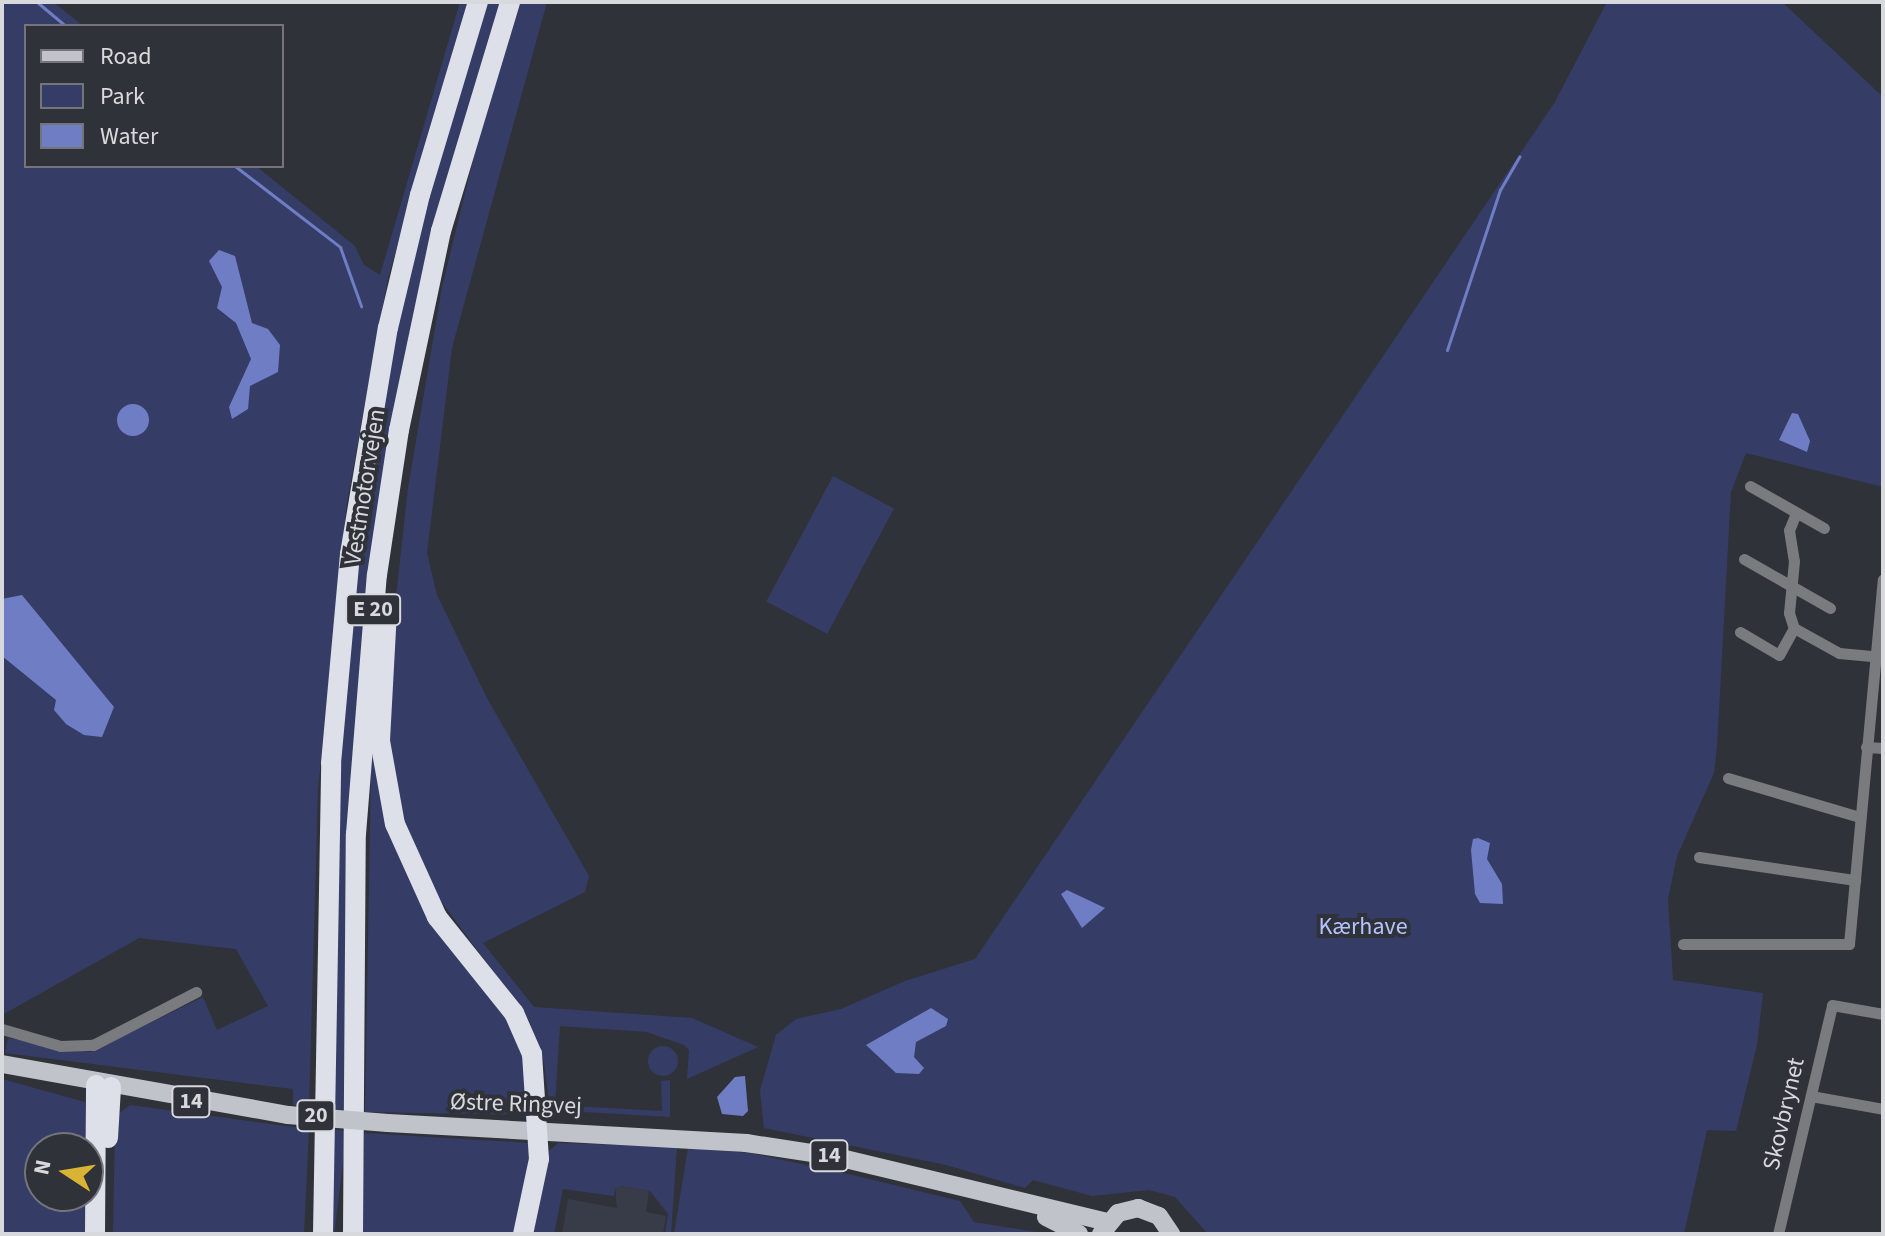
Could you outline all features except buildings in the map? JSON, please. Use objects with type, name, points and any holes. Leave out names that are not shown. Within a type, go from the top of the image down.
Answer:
[{"type":"highway","name":"Vestmotorvejen","points":[[323,1234],[324,997],[331,763],[361,481],[388,328],[420,195],[478,2]]},
{"type":"highway","name":"Vestmotorvejen","points":[[353,1234],[356,834],[365,695],[399,430],[441,231],[510,2]]},
{"type":"highway","name":"E 20","points":[[441,231],[393,552],[380,698],[381,760],[395,824],[418,883],[524,1033],[537,1076],[540,1129]]},
{"type":"highway","name":"20","points":[[310,1234],[324,997]]},
{"type":"highway","points":[[95,1234],[103,1086]]},
{"type":"highway","points":[[103,1086],[106,1234]]},
{"type":"highway","points":[[523,1234],[535,1190],[540,1129]]},
{"type":"main road","name":"Østre Ringvej","points":[[2,1064],[103,1086],[288,1115],[388,1123],[697,1136],[807,1152],[933,1179],[1104,1228]]},
{"type":"main road","name":"Østre Ringvej","points":[[1026,1206],[1079,1234]]},
{"type":"main road","name":"14","points":[[1104,1228],[1124,1210],[1145,1209],[1159,1216],[1171,1234]]},
{"type":"street","points":[[1750,486],[1824,528]]},
{"type":"street","points":[[1740,632],[1779,655],[1794,628],[1791,586],[1794,561],[1789,530],[1796,513]]},
{"type":"street","points":[[1744,559],[1830,608]]},
{"type":"street","points":[[1683,944],[1849,944],[1866,747],[1879,656],[1883,580]]},
{"type":"street","points":[[1794,628],[1839,653],[1879,656]]},
{"type":"street","points":[[1866,747],[1883,748]]},
{"type":"street","points":[[1728,778],[1860,817]]},
{"type":"street","points":[[1699,857],[1855,880]]},
{"type":"street","points":[[2,1029],[60,1046],[93,1045],[196,992]]},
{"type":"street","name":"Skovbrynet","points":[[1778,1234],[1832,1005],[1883,1014]]},
{"type":"street","points":[[1811,1096],[1883,1109]]},
{"type":"shaded area","points":[[615,1187],[649,1191],[646,1212],[666,1216],[663,1234],[562,1234],[568,1199],[617,1208]]},
{"type":"green space","points":[[2,2],[53,2],[80,24],[24,24],[24,168],[258,168],[355,246],[364,265],[380,275],[460,2],[468,2],[388,278],[347,502],[318,789],[309,1107],[293,1105],[293,1089],[5,1053],[8,1038],[90,1052],[203,997],[217,1030],[268,1006],[236,949],[139,938],[2,1015]]},
{"type":"green space","points":[[485,2],[503,2],[381,496],[347,1110],[331,1109],[332,913],[352,585],[405,284]]},
{"type":"green space","points":[[521,2],[547,2],[452,348],[427,553],[437,595],[488,700],[589,876],[585,892],[483,943],[534,1007],[692,1018],[758,1047],[687,1079],[689,1050],[684,1045],[647,1032],[560,1026],[555,1105],[662,1111],[661,1081],[670,1080],[670,1117],[550,1110],[544,1063],[529,1020],[432,889],[414,857],[394,791],[388,742],[393,624],[408,488],[442,287],[480,132]]},
{"type":"green space","name":"Kærhave","points":[[1607,2],[1782,2],[1883,97],[1883,487],[1746,453],[1731,492],[1714,773],[1677,856],[1668,899],[1673,980],[1763,993],[1757,1045],[1736,1131],[1707,1130],[1684,1234],[1208,1234],[1175,1197],[1149,1190],[1092,1196],[1033,1180],[1025,1188],[946,1165],[764,1128],[760,1090],[776,1035],[796,1019],[841,1009],[905,981],[975,959],[1555,102]]},
{"type":"green space","points":[[833,476],[894,508],[827,634],[766,601]]},
{"type":"green space","points":[[372,714],[389,823],[519,1031],[532,1112],[526,1115],[365,1112]]},
{"type":"green space","points":[[663,1046],[674,1050],[678,1061],[674,1072],[663,1076],[652,1072],[648,1061],[652,1050]]},
{"type":"green space","points":[[2,1079],[85,1102],[87,1132],[24,1132],[24,1212],[87,1212],[87,1234],[2,1234]]},
{"type":"green space","points":[[130,1105],[309,1129],[304,1234],[113,1234],[115,1125],[117,1115]]},
{"type":"green space","points":[[330,1129],[347,1131],[334,1234],[317,1233]]},
{"type":"green space","points":[[364,1133],[531,1143],[517,1234],[361,1234]]},
{"type":"green space","points":[[558,1143],[677,1147],[671,1234],[665,1234],[668,1214],[650,1191],[622,1186],[615,1188],[614,1196],[563,1189],[554,1234],[531,1234],[548,1152]]},
{"type":"green space","points":[[688,1148],[750,1153],[861,1177],[960,1201],[974,1222],[1049,1234],[674,1234]]},
{"type":"water","points":[[219,250],[235,256],[252,323],[268,329],[280,345],[278,372],[250,386],[248,409],[232,419],[229,407],[251,359],[236,323],[217,308],[222,287],[209,261]]},
{"type":"water","points":[[133,404],[144,409],[149,420],[144,431],[133,436],[122,431],[117,420],[122,409]]},
{"type":"water","points":[[1792,413],[1798,414],[1810,441],[1807,452],[1779,440]]},
{"type":"water","points":[[22,595],[114,707],[102,737],[84,735],[66,724],[54,710],[56,700],[2,656],[2,599]]},
{"type":"water","points":[[1473,839],[1490,843],[1487,859],[1502,884],[1503,904],[1480,903],[1475,894],[1471,850]]},
{"type":"water","points":[[1067,890],[1105,908],[1082,928],[1061,894]]},
{"type":"water","points":[[931,1008],[948,1019],[946,1026],[916,1042],[914,1057],[924,1068],[919,1074],[896,1073],[866,1045]]},
{"type":"water","points":[[745,1076],[748,1111],[743,1116],[722,1114],[717,1097],[735,1077]]},
{"type":"waterway","points":[[37,2],[64,24]]},
{"type":"waterway","points":[[1447,350],[1500,190],[1520,156]]},
{"type":"waterway","points":[[238,168],[340,247],[361,306]]}]
